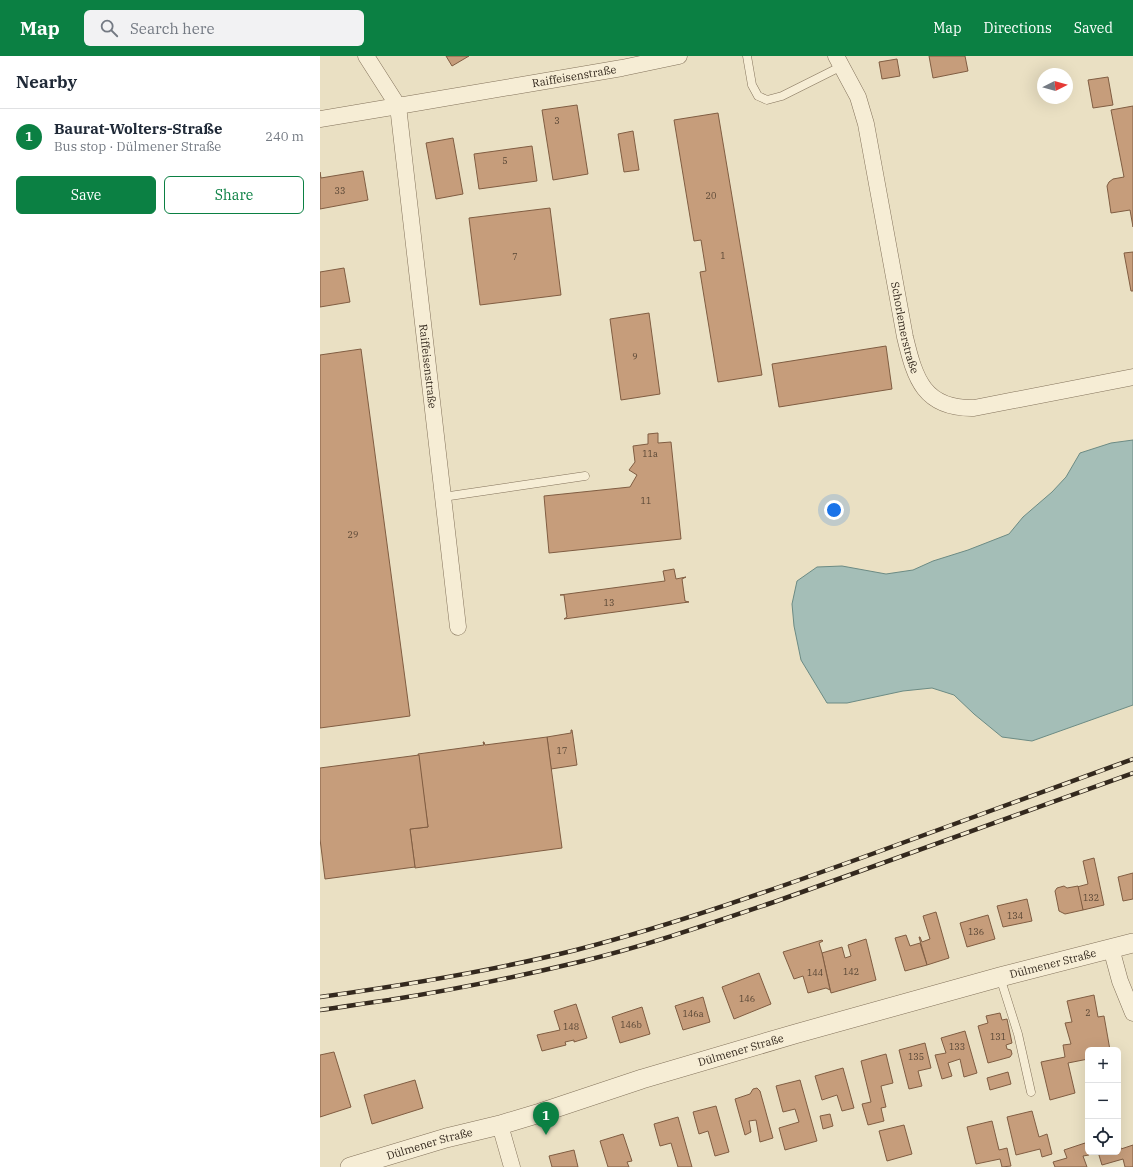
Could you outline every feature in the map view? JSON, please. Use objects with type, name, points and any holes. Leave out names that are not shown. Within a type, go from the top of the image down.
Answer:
[{"type":"street","name":"Raiffeisenstraße","points":[[366,56],[398,106],[458,627]]},
{"type":"street","name":"Raiffeisenstraße","points":[[320,119],[622,68],[679,56]]},
{"type":"street","name":"Schorlemerstraße","points":[[839,61],[858,97],[866,124],[906,337],[912,364],[917,377],[925,390],[939,402],[947,405],[974,408],[1133,377]]},
{"type":"street","name":"Dülmener Straße","points":[[350,1167],[446,1138],[500,1124],[580,1100],[642,1079],[795,1034],[1000,977],[1133,943]]},
{"type":"street","points":[[1111,948],[1120,981],[1133,1013]]},
{"type":"street","points":[[500,1124],[512,1167]]},
{"type":"lane","points":[[747,56],[752,85],[758,96],[767,100],[782,96],[839,61]]},
{"type":"lane","points":[[443,497],[585,476]]},
{"type":"lane","points":[[1000,977],[1018,1034],[1031,1092]]},
{"type":"water","points":[[1133,440],[1133,705],[1032,741],[1002,737],[954,695],[932,688],[903,691],[847,703],[827,703],[801,660],[794,626],[792,604],[797,581],[817,567],[842,566],[886,574],[913,570],[933,561],[968,550],[1009,534],[1023,517],[1052,492],[1066,477],[1080,453],[1111,443]]},
{"type":"building","points":[[446,56],[469,56],[452,66]]},
{"type":"building","points":[[929,56],[965,56],[968,71],[933,78]]},
{"type":"building","points":[[897,59],[900,76],[882,79],[879,62]]},
{"type":"building","points":[[1108,77],[1113,105],[1093,108],[1088,80]]},
{"type":"building","points":[[577,105],[588,174],[553,180],[542,110]]},
{"type":"building","points":[[1133,106],[1133,227],[1130,210],[1111,213],[1107,186],[1113,179],[1124,177],[1111,110]]},
{"type":"building","points":[[718,113],[762,375],[718,382],[700,272],[706,271],[701,240],[694,241],[674,120]]},
{"type":"building","points":[[633,131],[639,170],[624,172],[618,134]]},
{"type":"building","points":[[453,138],[463,194],[436,199],[426,143]]},
{"type":"building","points":[[532,146],[537,181],[479,189],[474,154]]},
{"type":"building","points":[[363,171],[368,200],[320,209],[320,172],[321,178]]},
{"type":"building","points":[[550,208],[561,295],[480,305],[469,218]]},
{"type":"building","points":[[1133,252],[1133,291],[1131,291],[1124,253]]},
{"type":"building","points":[[344,268],[350,302],[320,307],[320,272]]},
{"type":"building","points":[[649,313],[660,394],[621,400],[610,319]]},
{"type":"building","points":[[886,346],[892,389],[779,407],[772,364]]},
{"type":"building","points":[[361,349],[410,716],[320,728],[320,355]]},
{"type":"building","points":[[658,433],[658,443],[671,442],[681,539],[549,553],[544,496],[630,487],[637,475],[629,470],[635,462],[633,446],[648,444],[648,434]]},
{"type":"building","points":[[674,569],[676,579],[686,577],[682,579],[685,601],[689,602],[564,619],[567,617],[564,595],[560,595],[665,581],[663,571]]},
{"type":"building","points":[[571,730],[577,765],[551,769],[547,737],[571,733]]},
{"type":"building","points":[[547,737],[562,848],[415,868],[410,829],[428,827],[418,754],[484,745],[483,742],[485,745]]},
{"type":"building","points":[[419,755],[428,827],[410,829],[415,867],[325,879],[320,839],[320,768]]},
{"type":"building","points":[[1094,858],[1104,905],[1083,910],[1077,887],[1088,884],[1083,861]]},
{"type":"building","points":[[1133,873],[1133,899],[1123,901],[1118,877]]},
{"type":"building","points":[[1064,886],[1067,888],[1078,886],[1083,910],[1065,914],[1059,911],[1055,891],[1057,888]]},
{"type":"building","points":[[1027,899],[1032,921],[1003,927],[997,906]]},
{"type":"building","points":[[936,912],[949,958],[927,965],[919,937],[922,942],[930,939],[923,916]]},
{"type":"building","points":[[988,915],[995,939],[967,947],[960,923]]},
{"type":"building","points":[[906,935],[910,946],[920,943],[927,965],[905,971],[895,938]]},
{"type":"building","points":[[866,939],[876,980],[831,993],[822,953],[842,947],[845,958],[851,956],[848,945]]},
{"type":"building","points":[[822,940],[823,941],[819,943],[830,990],[826,988],[808,993],[803,976],[794,979],[783,952]]},
{"type":"building","points":[[759,973],[771,1004],[734,1019],[722,987]]},
{"type":"building","points":[[1094,995],[1098,1017],[1104,1016],[1109,1047],[1085,1047],[1085,1060],[1068,1063],[1075,1093],[1050,1100],[1041,1062],[1065,1057],[1063,1045],[1071,1044],[1065,1023],[1072,1022],[1067,1001]]},
{"type":"building","points":[[703,997],[710,1022],[683,1030],[675,1006]]},
{"type":"building","points":[[576,1004],[587,1038],[574,1042],[574,1040],[565,1042],[566,1045],[542,1051],[537,1035],[560,1030],[554,1011]]},
{"type":"building","points":[[642,1007],[650,1034],[620,1043],[612,1017]]},
{"type":"building","points":[[1000,1013],[1002,1020],[1007,1019],[1012,1043],[1006,1045],[1007,1049],[1011,1050],[1012,1054],[1010,1057],[988,1063],[978,1026],[988,1023],[986,1016]]},
{"type":"building","points":[[965,1031],[977,1073],[964,1077],[960,1059],[948,1063],[952,1076],[942,1079],[935,1055],[946,1053],[941,1038]]},
{"type":"building","points":[[925,1043],[931,1068],[918,1071],[922,1086],[909,1089],[899,1050]]},
{"type":"building","points":[[334,1052],[351,1107],[320,1117],[320,1055]]},
{"type":"building","points":[[886,1054],[893,1083],[881,1086],[886,1107],[881,1108],[884,1121],[868,1125],[862,1104],[871,1102],[861,1061]]},
{"type":"building","points":[[843,1068],[854,1108],[842,1111],[837,1095],[822,1100],[815,1076]]},
{"type":"building","points":[[1008,1072],[1011,1084],[990,1090],[987,1078]]},
{"type":"building","points":[[415,1080],[423,1108],[372,1124],[364,1095]]},
{"type":"building","points":[[800,1080],[817,1141],[785,1150],[779,1128],[799,1122],[795,1109],[783,1112],[776,1086]]},
{"type":"building","points":[[757,1088],[760,1091],[773,1138],[760,1142],[756,1120],[749,1121],[751,1132],[745,1135],[735,1099],[750,1094],[753,1089]]},
{"type":"building","points":[[716,1106],[729,1152],[715,1156],[708,1131],[699,1134],[693,1112]]},
{"type":"building","points":[[1032,1111],[1039,1137],[1047,1134],[1052,1154],[1042,1157],[1040,1149],[1016,1155],[1007,1117]]},
{"type":"building","points":[[830,1114],[833,1126],[823,1129],[820,1116]]},
{"type":"building","points":[[678,1117],[692,1167],[678,1167],[671,1143],[660,1146],[654,1124]]},
{"type":"building","points":[[992,1121],[999,1150],[1007,1148],[1011,1166],[1002,1167],[1000,1159],[976,1164],[967,1127]]},
{"type":"building","points":[[904,1125],[912,1154],[887,1161],[879,1131]]},
{"type":"building","points":[[623,1134],[632,1161],[627,1162],[629,1167],[608,1167],[600,1141]]},
{"type":"building","points":[[1085,1143],[1085,1155],[1089,1155],[1083,1156],[1087,1167],[1055,1167],[1053,1162],[1067,1158],[1064,1150]]},
{"type":"building","points":[[1133,1145],[1133,1167],[1125,1167],[1123,1159],[1102,1165],[1099,1155],[1121,1155],[1121,1149]]},
{"type":"building","points":[[574,1150],[578,1167],[552,1167],[549,1156]]},
{"type":"railway","points":[[320,997],[513,965],[576,950],[651,929],[799,880],[1133,759]]},
{"type":"railway","points":[[320,1010],[389,1000],[484,983],[579,962],[629,949],[777,901],[1133,773]]},
{"type":"place","name":"Baurat-Wolters-Straße","points":[[546,1135]]}]
